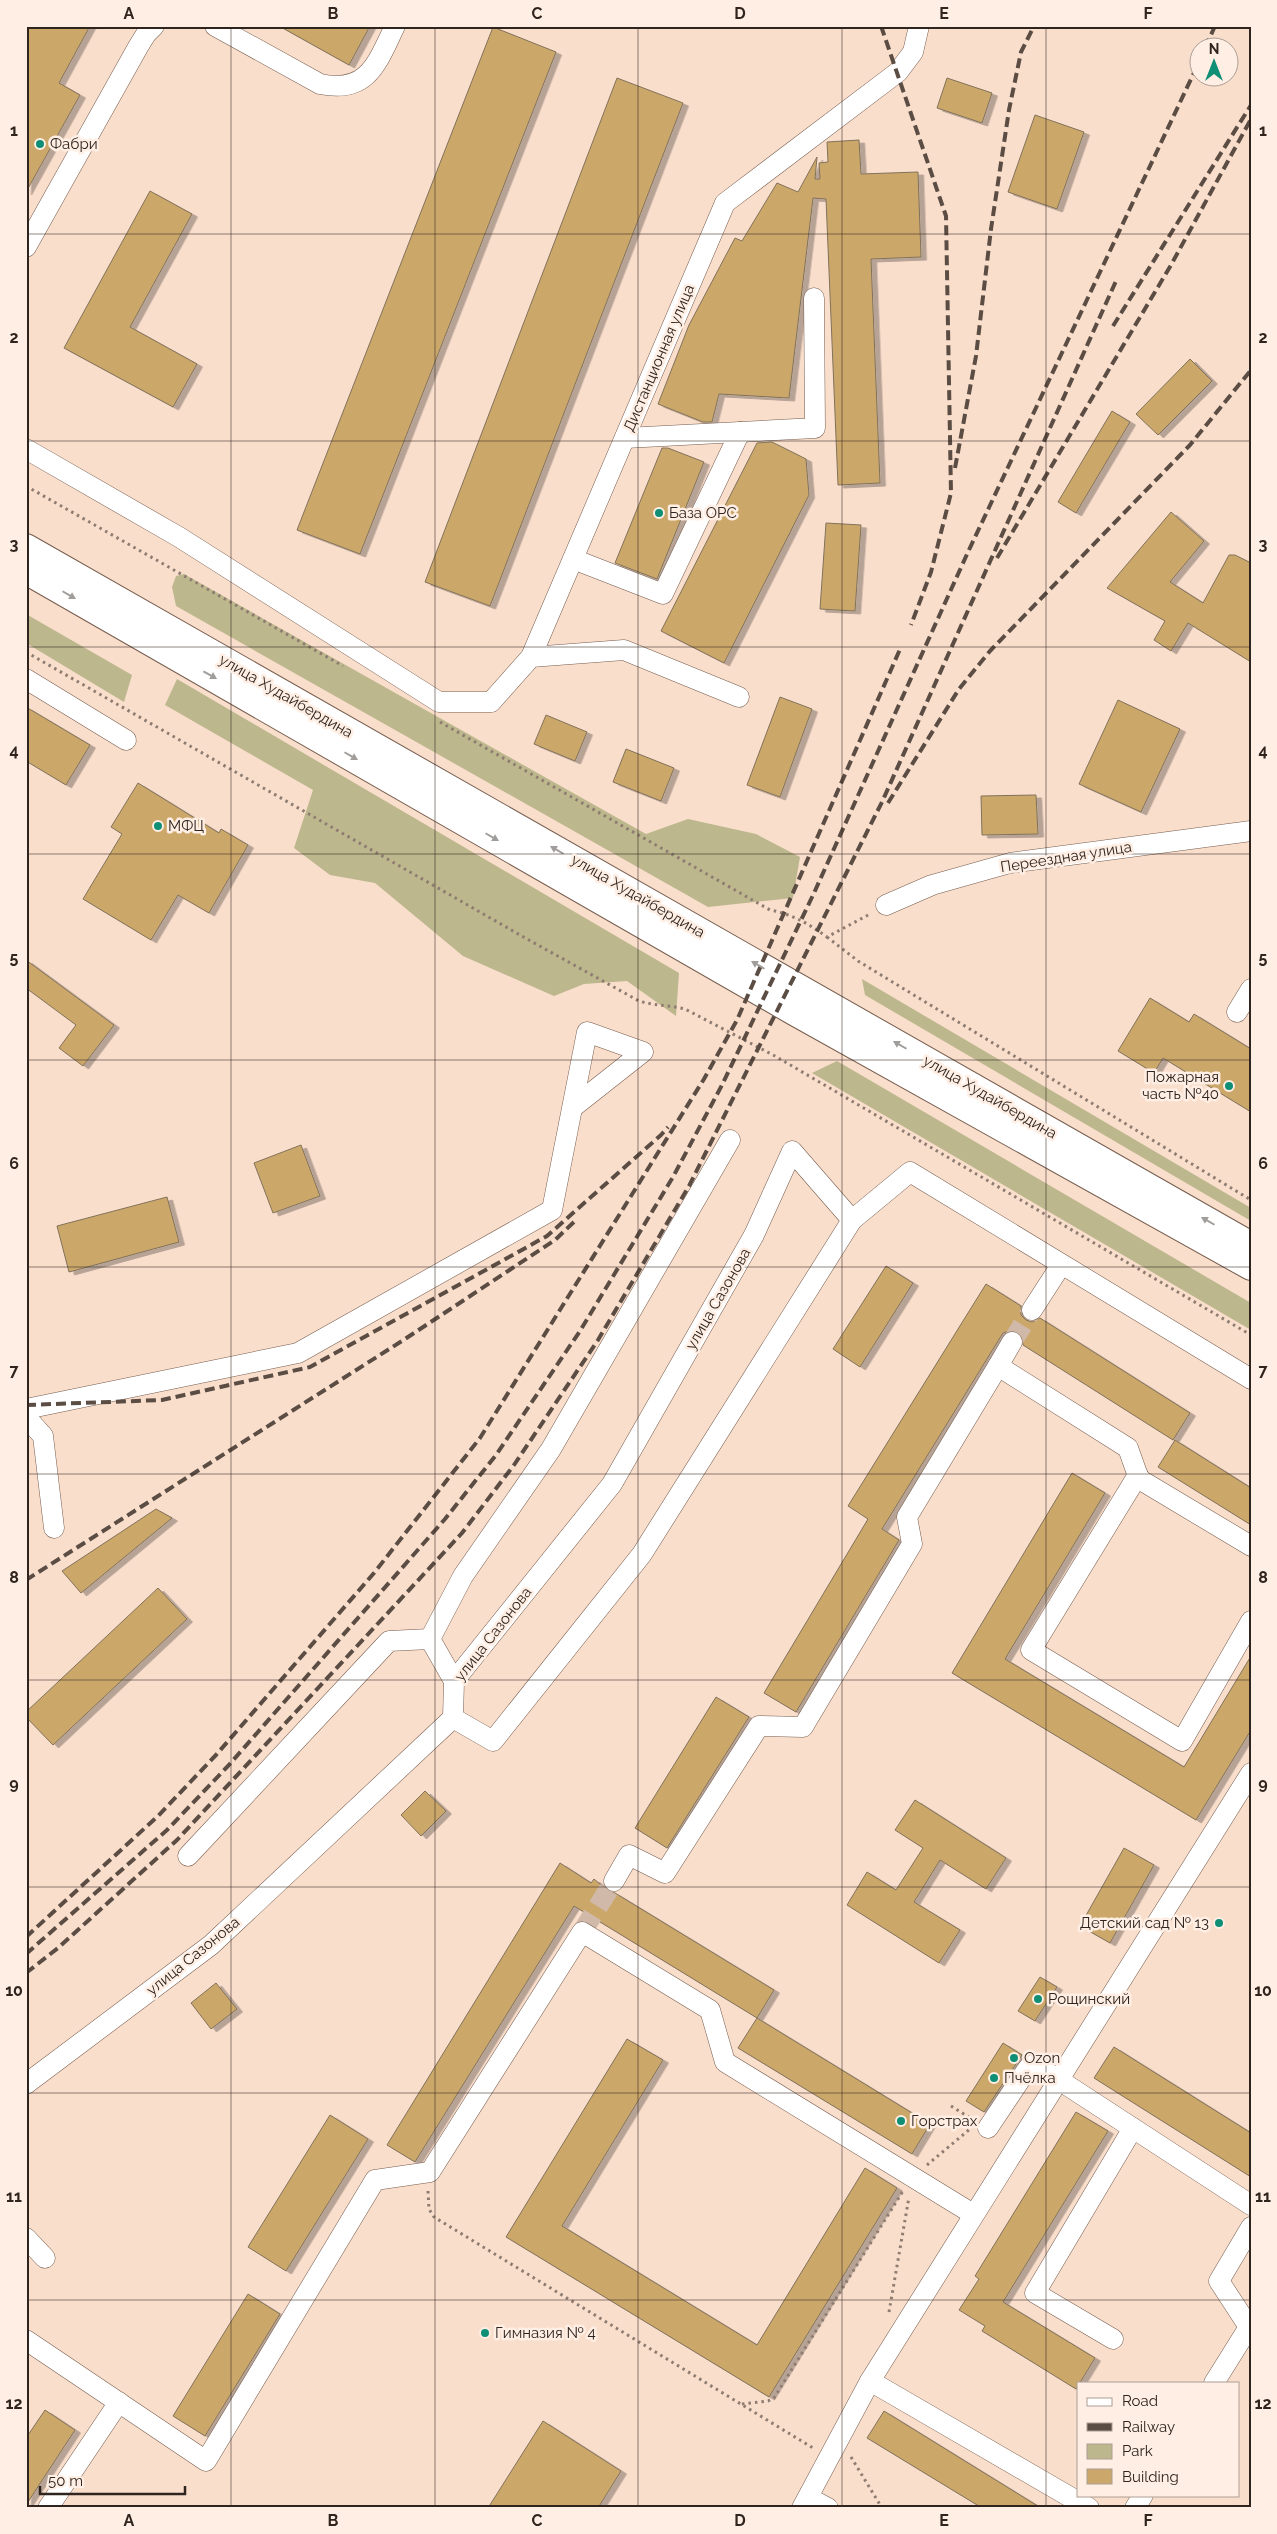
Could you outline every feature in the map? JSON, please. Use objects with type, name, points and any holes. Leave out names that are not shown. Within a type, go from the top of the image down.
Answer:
[{"type":"main road","name":"улица Худайбердина","points":[[26,547],[1251,1245]]},
{"type":"main road","name":"улица Худайбердина","points":[[26,571],[794,1012],[1251,1267]]},
{"type":"street","points":[[26,247],[138,47],[146,34],[154,26]]},
{"type":"street","points":[[215,26],[320,84],[335,87],[350,85],[364,78],[372,70],[395,26]]},
{"type":"street","name":"Дистанционная улица","points":[[436,710],[491,702],[531,658],[725,203],[898,72],[913,52],[919,26]]},
{"type":"street","points":[[626,438],[815,428],[814,298]]},
{"type":"street","points":[[573,559],[663,594],[740,432]]},
{"type":"street","points":[[26,449],[179,537],[436,710]]},
{"type":"street","points":[[531,658],[624,650],[739,697]]},
{"type":"street","points":[[26,679],[126,740]]},
{"type":"street","name":"Переездная улица","points":[[886,905],[932,885],[1010,863],[1251,831]]},
{"type":"street","points":[[1237,1012],[1251,989]]},
{"type":"street","points":[[26,1409],[298,1353],[552,1210],[572,1108]]},
{"type":"street","points":[[430,1639],[463,1576],[551,1449],[730,1140]]},
{"type":"street","name":"улица Сазонова","points":[[26,2084],[211,1945],[453,1718],[454,1681],[612,1484],[754,1235],[792,1152],[852,1220]]},
{"type":"street","points":[[453,1718],[493,1741],[642,1554],[852,1220],[910,1172],[1251,1379]]},
{"type":"street","points":[[1032,1310],[1061,1265]]},
{"type":"street","points":[[614,1881],[629,1855],[665,1873],[759,1726],[803,1727],[912,1544],[906,1517],[1012,1342]]},
{"type":"street","points":[[998,1366],[1128,1448],[1139,1479],[1251,1546]]},
{"type":"street","points":[[26,1417],[43,1436],[54,1528]]},
{"type":"street","points":[[1138,1475],[1031,1650],[1182,1741],[1251,1621]]},
{"type":"street","points":[[430,1639],[454,1681]]},
{"type":"street","points":[[188,1856],[389,1641],[430,1639]]},
{"type":"street","points":[[828,2508],[806,2503],[870,2381],[1251,1773]]},
{"type":"street","points":[[26,2340],[206,2461],[376,2180],[430,2172],[582,1932],[710,2010],[724,2062],[973,2214]]},
{"type":"street","points":[[979,2126],[1030,2066],[1036,2065],[1251,2205]]},
{"type":"street","points":[[1113,2339],[1036,2293],[1133,2128]]},
{"type":"street","points":[[1215,2382],[1250,2327],[1219,2281],[1251,2227]]},
{"type":"street","points":[[26,2238],[45,2258]]},
{"type":"street","points":[[870,2381],[1089,2508]]},
{"type":"street","points":[[48,2508],[119,2402]]},
{"type":"street","points":[[1135,2508],[1142,2496]]},
{"type":"path","points":[[26,486],[347,669]]},
{"type":"path","points":[[26,652],[518,934],[640,1001],[656,1006],[670,1005],[686,1009],[775,1056],[1251,1335]]},
{"type":"path","points":[[436,710],[770,910],[782,912],[810,924],[858,961],[1251,1200]]},
{"type":"path","points":[[827,937],[886,905]]},
{"type":"path","points":[[741,2404],[768,2401],[774,2398],[912,2177],[979,2126],[951,2106]]},
{"type":"path","points":[[430,2172],[427,2200],[428,2209],[434,2217],[840,2466],[848,2452],[882,2508]]},
{"type":"path","points":[[888,2317],[912,2177]]},
{"type":"green space","points":[[184,574],[646,834],[688,819],[756,834],[800,857],[793,898],[708,907],[176,606],[172,587],[176,576]]},
{"type":"green space","points":[[26,614],[132,675],[124,702],[26,643]]},
{"type":"green space","points":[[177,679],[679,973],[676,1016],[627,981],[584,984],[554,996],[463,956],[375,883],[330,875],[294,848],[313,790],[165,705]]},
{"type":"green space","points":[[862,979],[1251,1208],[1251,1221],[865,995]]},
{"type":"green space","points":[[837,1061],[1251,1303],[1251,1330],[812,1073]]},
{"type":"building","name":"Фабри","points":[[26,26],[90,26],[59,83],[80,95],[26,192]]},
{"type":"building","points":[[279,26],[370,26],[349,65]]},
{"type":"building","points":[[493,27],[556,52],[360,554],[297,530]]},
{"type":"building","points":[[617,78],[683,103],[490,606],[425,582]]},
{"type":"building","points":[[947,78],[992,93],[982,123],[937,108]]},
{"type":"building","points":[[1035,115],[1084,132],[1057,209],[1008,192]]},
{"type":"building","points":[[859,140],[861,174],[918,172],[921,257],[871,259],[880,483],[838,485],[826,199],[813,198],[789,398],[719,394],[712,422],[703,422],[658,404],[689,325],[735,238],[742,241],[777,183],[798,192],[817,157],[815,179],[820,179],[819,163],[828,162],[827,142]]},
{"type":"building","points":[[150,191],[192,214],[130,327],[197,364],[173,407],[64,348]]},
{"type":"building","points":[[1190,359],[1212,381],[1158,435],[1136,414]]},
{"type":"building","points":[[1112,411],[1130,422],[1076,513],[1058,502]]},
{"type":"building","points":[[772,442],[806,459],[809,495],[724,663],[661,631],[757,443]]},
{"type":"building","name":"База ОРС","points":[[662,448],[668,448],[704,462],[657,579],[615,563]]},
{"type":"building","points":[[1171,512],[1204,541],[1170,582],[1203,603],[1229,555],[1235,555],[1251,563],[1251,662],[1188,623],[1171,651],[1154,640],[1165,621],[1107,588]]},
{"type":"building","points":[[826,523],[861,525],[855,611],[820,609]]},
{"type":"building","points":[[780,697],[812,709],[780,797],[747,785]]},
{"type":"building","points":[[1118,700],[1180,729],[1141,812],[1079,784]]},
{"type":"building","points":[[26,707],[90,745],[66,785],[26,761]]},
{"type":"building","points":[[546,715],[587,732],[575,761],[534,744]]},
{"type":"building","points":[[626,749],[674,768],[661,801],[613,782]]},
{"type":"building","points":[[138,783],[219,833],[221,829],[248,845],[209,913],[178,895],[151,940],[83,899],[122,834],[111,827]]},
{"type":"building","points":[[1036,795],[1038,834],[982,835],[981,796]]},
{"type":"building","points":[[26,960],[114,1025],[83,1066],[59,1048],[76,1025],[26,988]]},
{"type":"building","name":"Пожарная часть №40","points":[[1150,998],[1189,1022],[1194,1014],[1251,1049],[1251,1112],[1163,1058],[1154,1073],[1118,1051]]},
{"type":"building","points":[[301,1145],[320,1196],[273,1213],[254,1163]]},
{"type":"building","points":[[167,1197],[179,1242],[69,1272],[57,1226]]},
{"type":"building","points":[[886,1266],[913,1283],[860,1367],[833,1349]]},
{"type":"building","points":[[986,1284],[1021,1306],[1021,1315],[1026,1320],[1032,1322],[1040,1318],[1190,1413],[1173,1440],[1023,1345],[1022,1337],[1018,1332],[1012,1330],[1003,1333],[882,1529],[899,1540],[796,1712],[764,1693],[868,1519],[848,1506]]},
{"type":"building","points":[[1175,1440],[1251,1488],[1251,1525],[1158,1467]]},
{"type":"building","points":[[1072,1473],[1105,1493],[1005,1659],[1184,1767],[1251,1656],[1251,1730],[1196,1820],[952,1673]]},
{"type":"building","points":[[156,1509],[172,1518],[81,1593],[62,1571]]},
{"type":"building","points":[[158,1588],[187,1619],[53,1745],[26,1717],[26,1712]]},
{"type":"building","points":[[716,1697],[749,1717],[667,1848],[635,1828]]},
{"type":"building","points":[[425,1791],[446,1811],[421,1836],[401,1815]]},
{"type":"building","points":[[915,1800],[1006,1858],[986,1889],[940,1860],[914,1902],[960,1930],[939,1963],[847,1905],[867,1872],[896,1890],[923,1848],[895,1830]]},
{"type":"building","points":[[1124,1848],[1154,1865],[1110,1943],[1080,1926]]},
{"type":"building","points":[[560,1863],[591,1883],[594,1879],[608,1891],[615,1893],[774,1990],[757,2018],[574,1906],[415,2162],[387,2145]]},
{"type":"building","points":[[1040,1977],[1057,1987],[1035,2021],[1018,2011]]},
{"type":"building","points":[[216,1983],[237,2009],[211,2029],[191,2003]]},
{"type":"building","points":[[757,2018],[930,2124],[912,2154],[738,2048]]},
{"type":"building","points":[[627,2039],[663,2060],[562,2226],[757,2345],[865,2168],[897,2188],[769,2397],[506,2237]]},
{"type":"building","points":[[1003,2043],[1022,2055],[984,2112],[966,2101]]},
{"type":"building","points":[[1114,2047],[1251,2133],[1251,2177],[1094,2078]]},
{"type":"building","points":[[1076,2112],[1108,2131],[1003,2302],[1095,2358],[1080,2382],[1077,2382],[1076,2389],[982,2331],[985,2326],[959,2310],[979,2279],[975,2276]]},
{"type":"building","points":[[330,2115],[368,2139],[286,2271],[248,2247]]},
{"type":"building","points":[[248,2294],[280,2314],[205,2436],[173,2416]]},
{"type":"building","points":[[45,2410],[75,2430],[26,2505],[26,2438]]},
{"type":"building","points":[[884,2411],[1041,2508],[982,2508],[867,2438]]},
{"type":"building","points":[[543,2421],[621,2471],[598,2508],[488,2508]]},
{"type":"tunnel","points":[[1012,1342],[1032,1310]]},
{"type":"tunnel","points":[[582,1932],[614,1881]]},
{"type":"railway","points":[[881,26],[946,216],[951,493],[931,572],[911,625]]},
{"type":"railway","points":[[955,468],[976,356],[991,229],[1009,110],[1021,52],[1034,26]]},
{"type":"railway","points":[[1210,38],[1215,26]]},
{"type":"railway","points":[[26,1954],[167,1830],[228,1766],[445,1519],[496,1455],[580,1331],[673,1177],[722,1085],[814,893],[968,552],[1190,81]]},
{"type":"railway","points":[[1113,326],[1251,105]]},
{"type":"railway","points":[[997,558],[1171,265],[1251,119]]},
{"type":"railway","points":[[26,1973],[58,1948],[177,1840],[462,1533],[514,1465],[598,1340],[689,1186],[882,802],[1116,281]]},
{"type":"railway","points":[[888,803],[959,689],[990,651],[1190,445],[1251,370]]},
{"type":"railway","points":[[26,1937],[158,1816],[216,1755],[374,1573],[480,1438],[704,1079],[737,1020],[901,647]]},
{"type":"railway","points":[[26,1405],[162,1400],[310,1367],[547,1236],[668,1127]]},
{"type":"railway","points":[[26,1580],[405,1339],[555,1240],[576,1220]]},
{"type":"place","name":"Фабри","points":[[40,144]]},
{"type":"place","name":"База ОРС","points":[[659,513]]},
{"type":"place","name":"МФЦ","points":[[158,826]]},
{"type":"place","name":"Пожарная часть №40","points":[[1229,1086]]},
{"type":"place","name":"Детский сад № 13","points":[[1219,1923]]},
{"type":"place","name":"Рощинский","points":[[1038,1999]]},
{"type":"place","name":"Ozon","points":[[1014,2058]]},
{"type":"place","name":"Пчёлка","points":[[994,2078]]},
{"type":"place","name":"Горстрах","points":[[901,2121]]},
{"type":"place","name":"Гимназия № 4","points":[[485,2333]]}]
